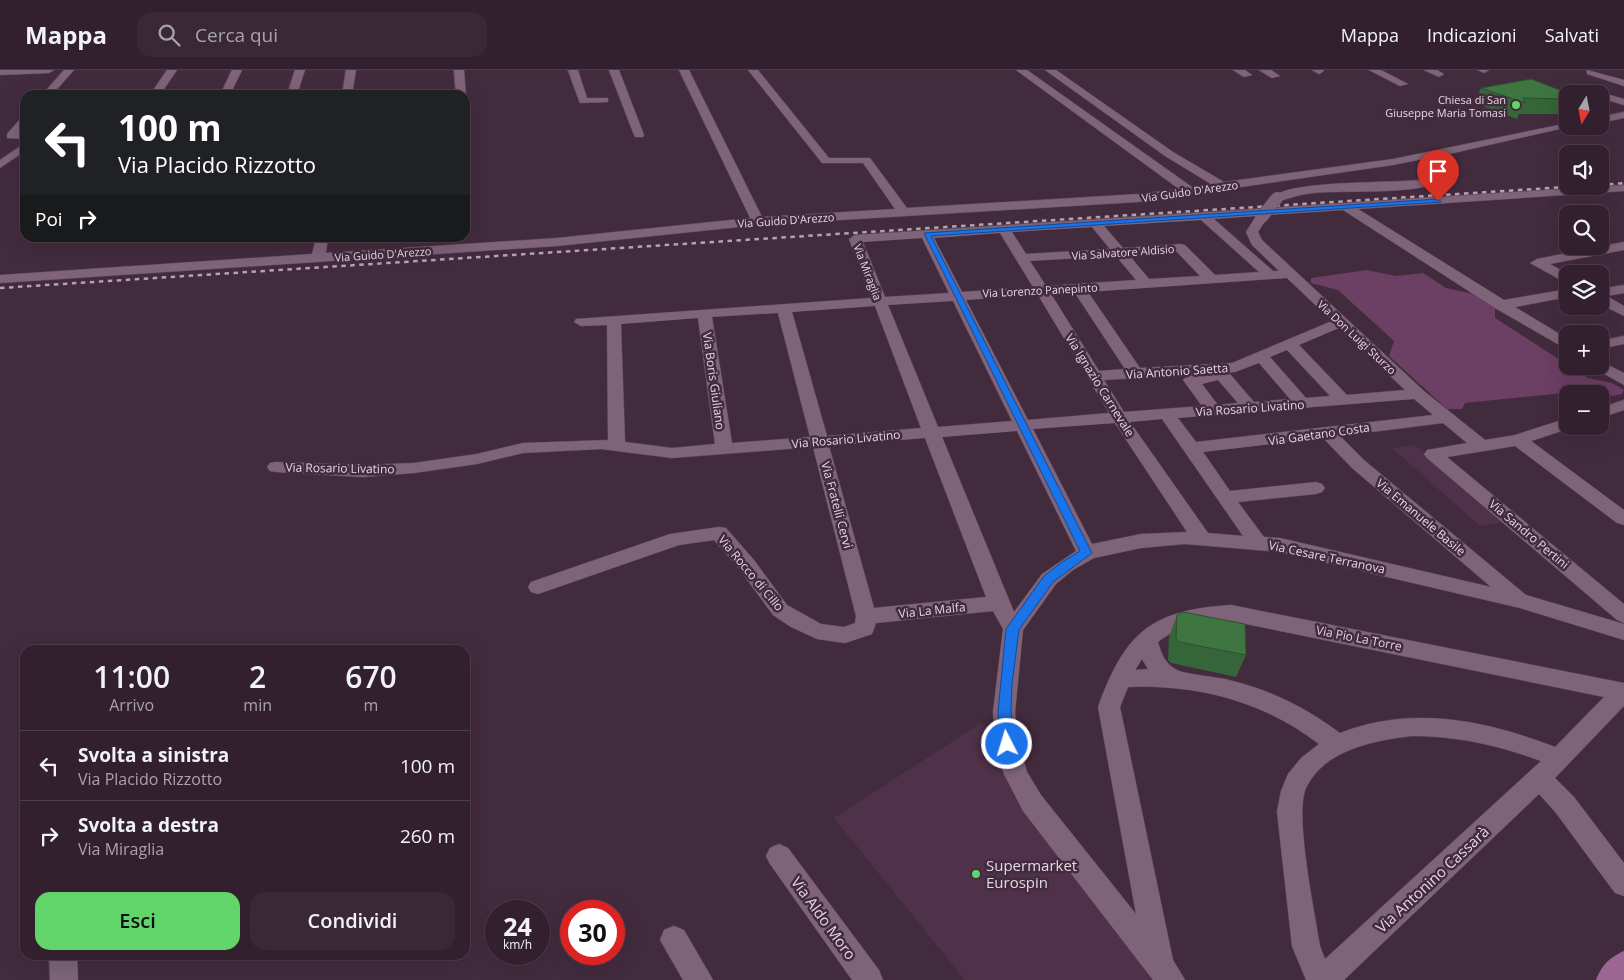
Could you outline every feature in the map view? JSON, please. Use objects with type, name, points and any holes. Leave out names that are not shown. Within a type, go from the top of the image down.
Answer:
[{"type":"main road","points":[[1615,980],[1624,970]]},
{"type":"street","points":[[2,76],[13,71],[49,70]]},
{"type":"street","points":[[51,90],[69,70]]},
{"type":"street","points":[[158,90],[172,70]]},
{"type":"street","points":[[227,90],[237,70]]},
{"type":"street","points":[[294,90],[300,70]]},
{"type":"street","points":[[348,90],[351,70]]},
{"type":"street","points":[[459,70],[461,90]]},
{"type":"street","points":[[573,70],[583,101],[605,100]]},
{"type":"street","points":[[614,70],[639,135]]},
{"type":"street","points":[[684,70],[758,221]]},
{"type":"street","points":[[753,70],[826,161],[866,160],[904,213]]},
{"type":"street","points":[[1021,70],[1190,191]]},
{"type":"street","points":[[1050,70],[1169,154],[1223,186]]},
{"type":"street","points":[[1264,70],[1275,76]]},
{"type":"street","points":[[1374,70],[1403,84]]},
{"type":"street","points":[[1430,70],[1439,74]]},
{"type":"street","points":[[1590,72],[1624,83]]},
{"type":"street","points":[[1609,98],[1624,102]]},
{"type":"street","points":[[1609,118],[1624,115]]},
{"type":"street","points":[[20,126],[11,136],[20,136]]},
{"type":"street","name":"Via Guido D'Arezzo","points":[[0,279],[557,242],[758,221],[1138,198],[1392,162],[1444,153],[1559,128]]},
{"type":"street","points":[[0,165],[20,150]]},
{"type":"street","points":[[1261,218],[1277,198],[1286,194],[1310,190],[1411,185],[1430,182],[1440,175],[1443,169],[1444,153]]},
{"type":"street","points":[[1392,162],[1414,171],[1417,177],[1411,185]]},
{"type":"street","name":"Via Miraglia","points":[[1013,629],[999,603],[855,239],[1624,188]]},
{"type":"street","points":[[1344,206],[1559,341]]},
{"type":"street","points":[[1205,217],[1270,275]]},
{"type":"street","name":"Via Don Luigi Sturzo","points":[[1261,218],[1252,232],[1256,242],[1418,394],[1481,446]]},
{"type":"street","points":[[1096,224],[1146,284]]},
{"type":"street","name":"Via Ignazio Carnevale","points":[[1004,229],[1119,417],[1201,538]]},
{"type":"street","points":[[926,234],[1024,424],[1087,553]]},
{"type":"street","points":[[318,259],[321,242]]},
{"type":"street","points":[[1559,275],[1537,263],[1624,246]]},
{"type":"street","name":"Via Salvatore Aldisio","points":[[1022,258],[1180,248],[1212,279]]},
{"type":"street","name":"Via Lorenzo Panepinto","points":[[581,322],[957,295],[1289,274]]},
{"type":"street","points":[[1079,288],[1135,373]]},
{"type":"street","points":[[1609,292],[1624,289]]},
{"type":"street","points":[[1500,305],[1559,295]]},
{"type":"street","points":[[1609,303],[1624,312]]},
{"type":"street","name":"Via Fratelli Cervi","points":[[784,307],[866,616]]},
{"type":"street","name":"Via Boris Giuliano","points":[[704,313],[724,450]]},
{"type":"street","points":[[614,319],[617,446]]},
{"type":"street","name":"Via Antonio Saetta","points":[[1094,376],[1135,373],[1230,372],[1261,356],[1341,322]]},
{"type":"street","points":[[1609,343],[1624,340]]},
{"type":"street","points":[[1289,344],[1343,400]]},
{"type":"street","points":[[1261,356],[1303,404]]},
{"type":"street","points":[[1609,371],[1624,380]]},
{"type":"street","points":[[1214,411],[1191,380],[1230,372],[1250,408]]},
{"type":"street","name":"Via Rosario Livatino","points":[[276,467],[364,471],[414,468],[477,459],[522,448],[602,444],[672,453],[724,450],[1024,424],[1418,394]]},
{"type":"street","points":[[1609,410],[1624,405]]},
{"type":"street","points":[[1166,413],[1258,543]]},
{"type":"street","name":"Via Gaetano Costa","points":[[1192,448],[1281,440],[1325,431],[1446,418]]},
{"type":"street","points":[[1481,446],[1518,440],[1559,427]]},
{"type":"street","name":"Via Emanuele Basile","points":[[1325,431],[1358,464],[1520,601]]},
{"type":"street","points":[[1518,440],[1624,519]]},
{"type":"street","name":"Via Sandro Pertini","points":[[1481,446],[1434,454],[1624,615]]},
{"type":"street","points":[[1227,497],[1316,488]]},
{"type":"street","name":"Via Rocco di Cillo","points":[[538,587],[677,538],[719,533],[747,565],[780,610],[798,622],[817,631],[845,635],[865,628],[866,616]]},
{"type":"street","name":"Via Cesare Terranova","points":[[1166,973],[1032,803],[1016,774],[1007,744],[1004,712],[1013,629],[1049,579],[1066,564],[1087,553],[1141,542],[1201,538],[1280,545],[1520,601],[1624,632]]},
{"type":"street","name":"Via La Malfa","points":[[866,616],[999,603]]},
{"type":"street","name":"Via Pio La Torre","points":[[1166,973],[1109,707],[1119,679],[1147,638],[1161,627],[1189,617],[1231,613],[1623,692]]},
{"type":"street","points":[[1147,638],[1150,654],[1156,666],[1170,677]]},
{"type":"street","points":[[1119,679],[1170,677],[1240,692],[1297,716],[1337,744]]},
{"type":"street","name":"Via Antonino Cassarà","points":[[1322,980],[1540,778],[1623,692]]},
{"type":"street","points":[[1322,980],[1308,955],[1290,825],[1296,782],[1312,762],[1337,744],[1392,727],[1429,725],[1488,734],[1523,743],[1558,758]]},
{"type":"street","points":[[1540,778],[1565,805],[1624,884]]},
{"type":"street","name":"Via Aldo Moro","points":[[780,856],[869,980]]},
{"type":"street","points":[[674,940],[699,980]]},
{"type":"street","points":[[63,960],[64,980]]},
{"type":"shaded area","points":[[1367,270],[1396,276],[1423,273],[1446,288],[1473,294],[1495,308],[1495,318],[1559,359],[1559,375],[1583,375],[1588,378],[1612,383],[1624,390],[1622,394],[1612,396],[1609,395],[1609,385],[1559,385],[1559,394],[1465,403],[1462,409],[1447,409],[1389,356],[1394,341],[1338,290],[1311,283],[1311,278]]},
{"type":"shaded area","points":[[1415,445],[1504,522],[1480,526],[1392,448]]},
{"type":"shaded area","points":[[981,723],[996,739],[1035,822],[1152,980],[965,980],[834,818]]},
{"type":"building","points":[[1531,79],[1559,90],[1559,99],[1523,98],[1525,103],[1481,88]]},
{"type":"building","points":[[1183,612],[1245,624],[1246,655],[1179,642],[1176,638],[1177,615]]},
{"type":"railway","points":[[1609,184],[1624,183]]},
{"type":"railway","points":[[0,288],[1559,187]]},
{"type":"place","name":"Chiesa di San Giuseppe Maria Tomasi","points":[[1516,105]]},
{"type":"place","name":"Supermarket Eurospin","points":[[976,874]]},
{"type":"route","points":[[1007,744],[1004,712],[1013,629],[1049,579],[1066,564],[1087,553],[1024,424],[926,234],[1438,201]]}]
